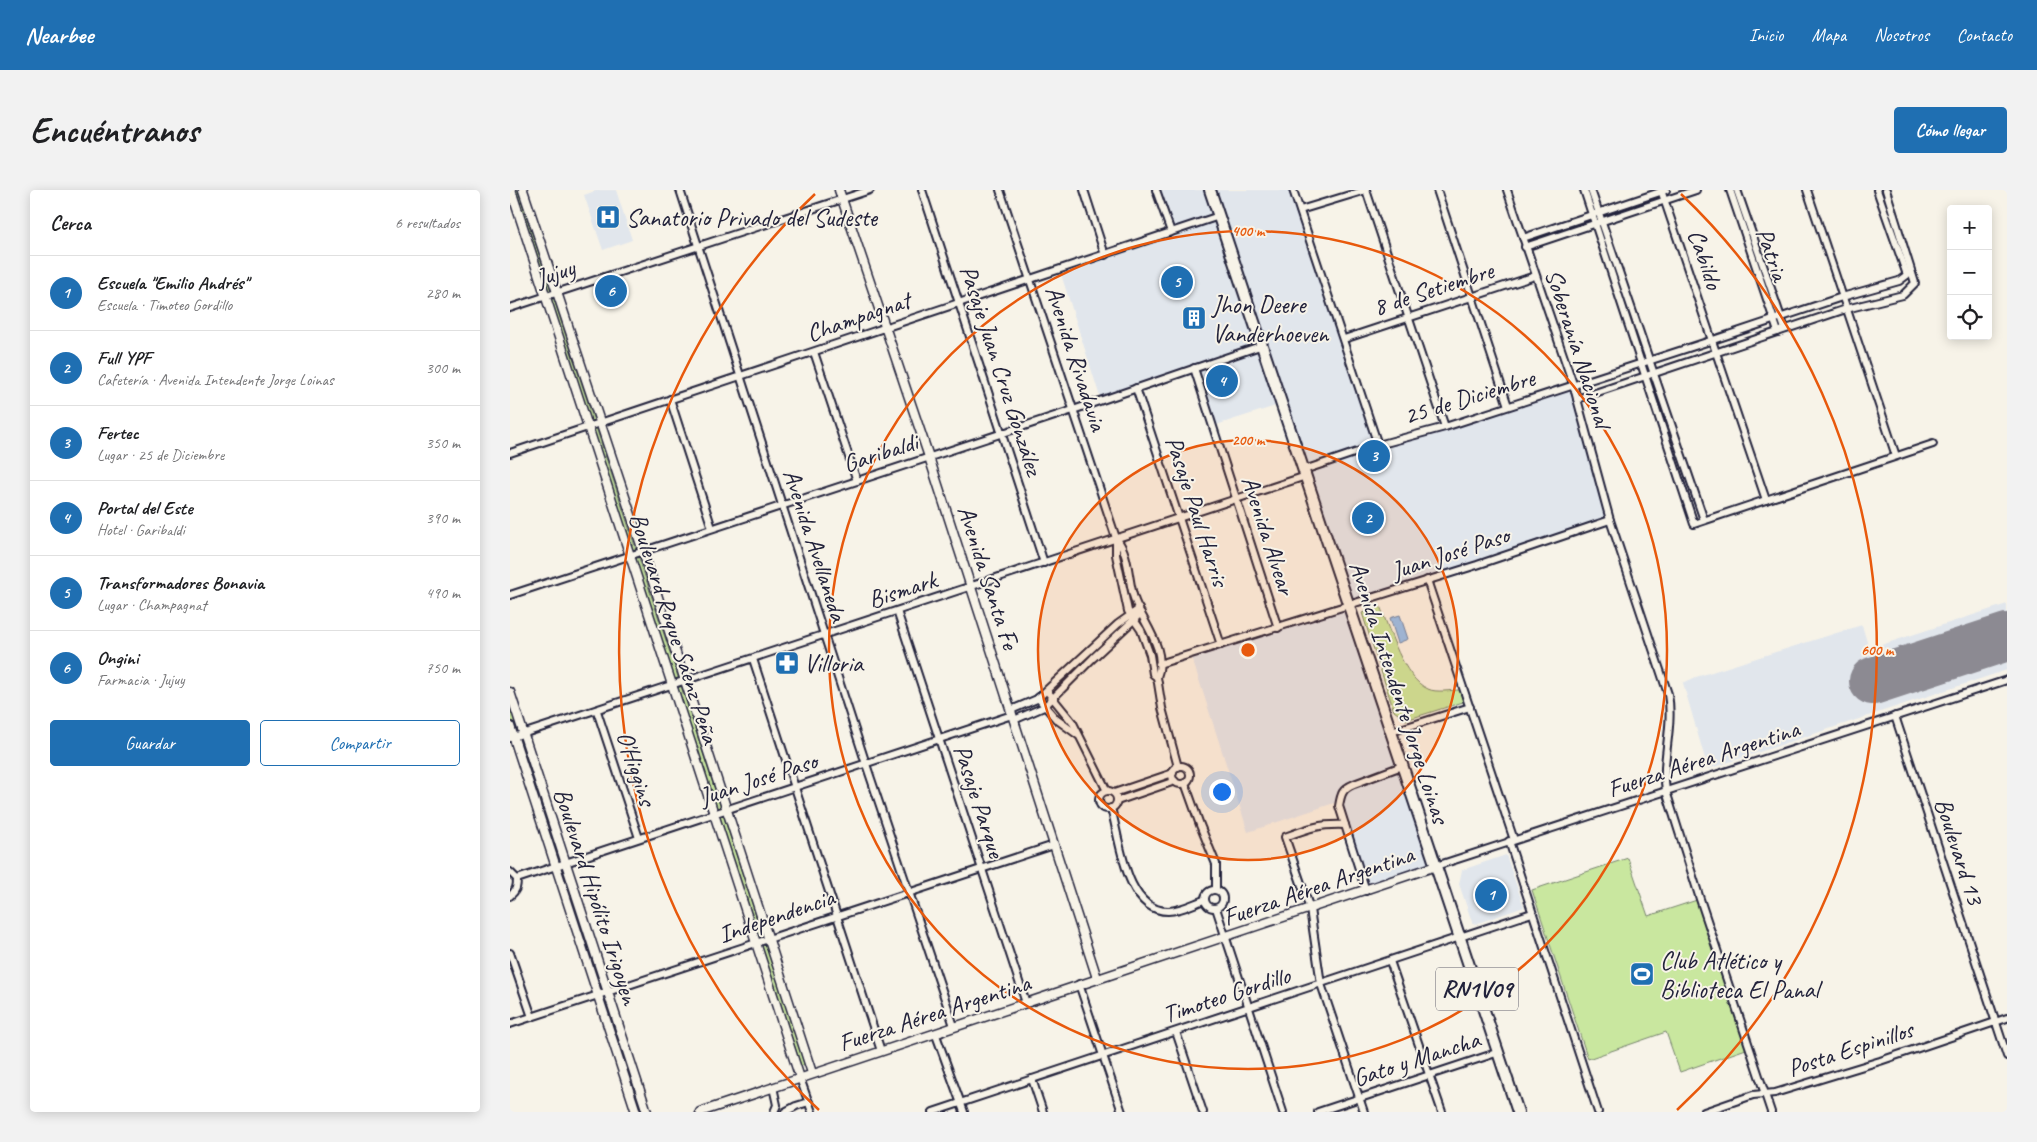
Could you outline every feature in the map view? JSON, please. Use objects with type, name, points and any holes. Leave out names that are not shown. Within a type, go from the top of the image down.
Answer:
[{"type":"main road","name":"Avenida Intendente Jorge Loinas","points":[[1210,190],[1436,866]]},
{"type":"main road","name":"RN1V09","points":[[1436,866],[1518,1112]]},
{"type":"street","name":"Boulevard Roque Sáenz Peña","points":[[510,190],[800,1078]]},
{"type":"street","name":"Boulevard Roque Sáenz Peña","points":[[523,190],[643,551],[812,1074]]},
{"type":"street","name":"Avenida Avellaneda","points":[[680,190],[866,764],[954,1026]]},
{"type":"street","name":"Avenida Santa Fe","points":[[839,190],[929,457],[1097,978]]},
{"type":"street","name":"Jujuy","points":[[510,308],[870,190]]},
{"type":"street","name":"Pasaje Juan Cruz González","points":[[922,190],[1044,562]]},
{"type":"street","name":"Avenida Rivadavia","points":[[1000,190],[1116,538],[1116,555],[1132,617],[1141,630],[1150,655],[1153,674],[1157,677]]},
{"type":"street","points":[[1084,190],[1105,255]]},
{"type":"street","points":[[1156,190],[1171,232]]},
{"type":"street","points":[[1293,190],[1378,445]]},
{"type":"street","points":[[1300,210],[1366,190],[1445,427]]},
{"type":"street","points":[[1437,190],[1508,406]]},
{"type":"street","name":"Soberanía Nacional","points":[[1507,190],[1573,384],[1610,520],[1668,694],[1671,723],[1664,776],[1666,791],[1733,1002],[1771,1112]]},
{"type":"street","points":[[1584,190],[1596,214]]},
{"type":"street","points":[[1591,190],[1599,223],[1655,373],[1704,520]]},
{"type":"street","points":[[1522,238],[1663,190]]},
{"type":"street","name":"Cabildo","points":[[1663,190],[1766,500]]},
{"type":"street","points":[[1526,247],[1696,190]]},
{"type":"street","name":"Patria","points":[[1730,190],[1778,319]]},
{"type":"street","name":"Patria","points":[[1738,190],[1781,331]]},
{"type":"street","points":[[1807,190],[1896,456]]},
{"type":"street","name":"25 de Diciembre","points":[[1305,473],[1378,445],[1445,427],[1842,297],[1899,281],[1906,275],[1877,190]]},
{"type":"street","points":[[1577,399],[1846,309],[1903,295],[1915,283],[1886,190]]},
{"type":"street","name":"Champagnat","points":[[510,453],[1219,216]]},
{"type":"street","points":[[1599,223],[1644,377],[1694,524],[1933,444]]},
{"type":"street","name":"8 de Setiembre","points":[[1344,339],[1535,276]]},
{"type":"street","name":"Garibaldi","points":[[510,595],[1074,410],[1263,345]]},
{"type":"street","points":[[814,352],[857,481]]},
{"type":"street","name":"Avenida Alvear","points":[[1194,368],[1278,628]]},
{"type":"street","name":"Pasaje Paul Harris","points":[[1136,388],[1221,645]]},
{"type":"street","points":[[670,399],[712,528]]},
{"type":"street","name":"Bismark","points":[[512,738],[1236,499],[1305,473]]},
{"type":"street","name":"Juan José Paso","points":[[1159,664],[1348,606],[1610,520]]},
{"type":"street","name":"Avenida Rivadavia","points":[[1116,538],[1122,546],[1132,590],[1155,641],[1159,664],[1157,677],[1176,770],[1175,781]]},
{"type":"street","points":[[1427,580],[1470,707],[1532,912],[1598,1112]]},
{"type":"street","name":"Pasaje Parque","points":[[897,611],[1026,1003]]},
{"type":"street","name":"Juan José Paso","points":[[517,879],[1012,715],[1044,707],[1140,611]]},
{"type":"street","name":"Juan José Paso","points":[[1012,715],[1047,691],[1118,624],[1132,617]]},
{"type":"street","points":[[753,659],[880,1051]]},
{"type":"street","name":"Fuerza Aérea Argentina","points":[[700,1112],[1097,978],[1225,938],[1436,866],[2007,680]]},
{"type":"street","points":[[1047,691],[1067,714],[1110,792],[1117,800]]},
{"type":"street","name":"Boulevard Hipólito Irigoyen","points":[[510,692],[647,1112]]},
{"type":"street","points":[[1038,698],[1044,707],[1078,735]]},
{"type":"street","points":[[1391,732],[1470,707]]},
{"type":"street","name":"O'Higgins","points":[[597,711],[639,838]]},
{"type":"street","name":"Boulevard 13","points":[[1894,716],[2007,1056]]},
{"type":"street","name":"Boulevard Hipólito Irigoyen","points":[[510,726],[512,738],[636,1112]]},
{"type":"street","points":[[1366,891],[1339,806],[1341,793],[1347,787],[1402,766]]},
{"type":"street","name":"Avenida Rivadavia","points":[[1176,770],[1184,767],[1190,773],[1189,779],[1185,783],[1216,864],[1216,890],[1221,893],[1223,899],[1221,905],[1216,908],[1283,1112]]},
{"type":"street","points":[[1117,800],[1116,805],[1111,808],[1103,806],[1100,802],[1100,796],[1176,770]]},
{"type":"street","points":[[1117,800],[1175,781],[1180,784],[1185,783]]},
{"type":"street","points":[[1111,808],[1132,885],[1140,899],[1151,907],[1166,911],[1204,900]]},
{"type":"street","points":[[1345,825],[1324,824],[1285,837],[1310,909],[1321,984],[1364,1112]]},
{"type":"street","name":"Independencia","points":[[510,1024],[1054,845]]},
{"type":"street","points":[[510,872],[517,879],[515,892],[510,896]]},
{"type":"street","points":[[1216,890],[1207,892],[1204,900],[1207,906],[1216,908]]},
{"type":"street","name":"Timoteo Gordillo","points":[[933,1112],[1248,1009],[1532,912]]},
{"type":"street","points":[[510,953],[532,1017]]},
{"type":"street","points":[[1390,961],[1442,1112]]},
{"type":"street","points":[[1079,984],[1122,1112]]},
{"type":"street","name":"Posta Espinillos","points":[[1704,1112],[1753,1095],[1775,1093],[1880,1061],[2007,1018]]},
{"type":"street","points":[[954,1026],[936,1035],[964,1112]]},
{"type":"street","points":[[1176,1032],[1203,1112]]},
{"type":"street","name":"Gato y Mancha","points":[[1318,1112],[1498,1052]]},
{"type":"street","points":[[800,1078],[812,1112]]},
{"type":"street","points":[[1032,1080],[1043,1112]]},
{"type":"street","points":[[773,1087],[777,1105],[774,1112]]},
{"type":"street","points":[[785,1112],[809,1102]]},
{"type":"shaded area","name":"Sanatorio Privado del Sudeste","points":[[598,190],[616,190],[632,240],[603,250],[584,195]]},
{"type":"shaded area","points":[[1156,190],[1293,190],[1378,445],[1573,384],[1610,520],[1348,606],[1436,866],[1366,891],[1345,825],[1334,803],[1248,832],[1191,655],[1347,605],[1282,404],[1213,426],[1194,368],[1101,400],[1060,271],[1170,232]]},
{"type":"shaded area","points":[[2007,604],[2007,670],[1708,769],[1683,683],[1696,677],[1862,625],[1869,649]]},
{"type":"shaded area","points":[[1506,855],[1524,907],[1475,924],[1472,922],[1459,884],[1462,870]]},
{"type":"green space","points":[[514,190],[518,190],[805,1064],[801,1066]]},
{"type":"green space","points":[[1380,606],[1398,652],[1411,675],[1419,683],[1431,690],[1460,690],[1463,702],[1406,720],[1394,711],[1362,613]]},
{"type":"green space","points":[[510,692],[647,1112],[636,1112],[510,726]]},
{"type":"green space","name":"Club Atlético y Biblioteca El Panal","points":[[1628,858],[1648,916],[1700,899],[1749,1048],[1680,1072],[1666,1032],[1588,1059],[1532,890]]},
{"type":"water","points":[[1400,615],[1408,639],[1398,643],[1390,618]]},
{"type":"runway","points":[[1873,681],[2007,637]]},
{"type":"place","name":"Sanatorio Privado del Sudeste","points":[[608,217]]},
{"type":"place","name":"Transformadores Bonavia","points":[[1177,282]]},
{"type":"place","name":"Ongini","points":[[611,291]]},
{"type":"place","name":"Jhon Deere Vanderhoeven","points":[[1194,318]]},
{"type":"place","name":"Portal del Este","points":[[1222,381]]},
{"type":"place","name":"Fertec","points":[[1374,456]]},
{"type":"place","name":"Full YPF","points":[[1368,518]]},
{"type":"place","name":"Villoria","points":[[787,663]]},
{"type":"place","name":"Escuela \"Emilio Andrés\"","points":[[1491,895]]},
{"type":"place","name":"Club Atlético y Biblioteca El Panal","points":[[1642,974]]}]
